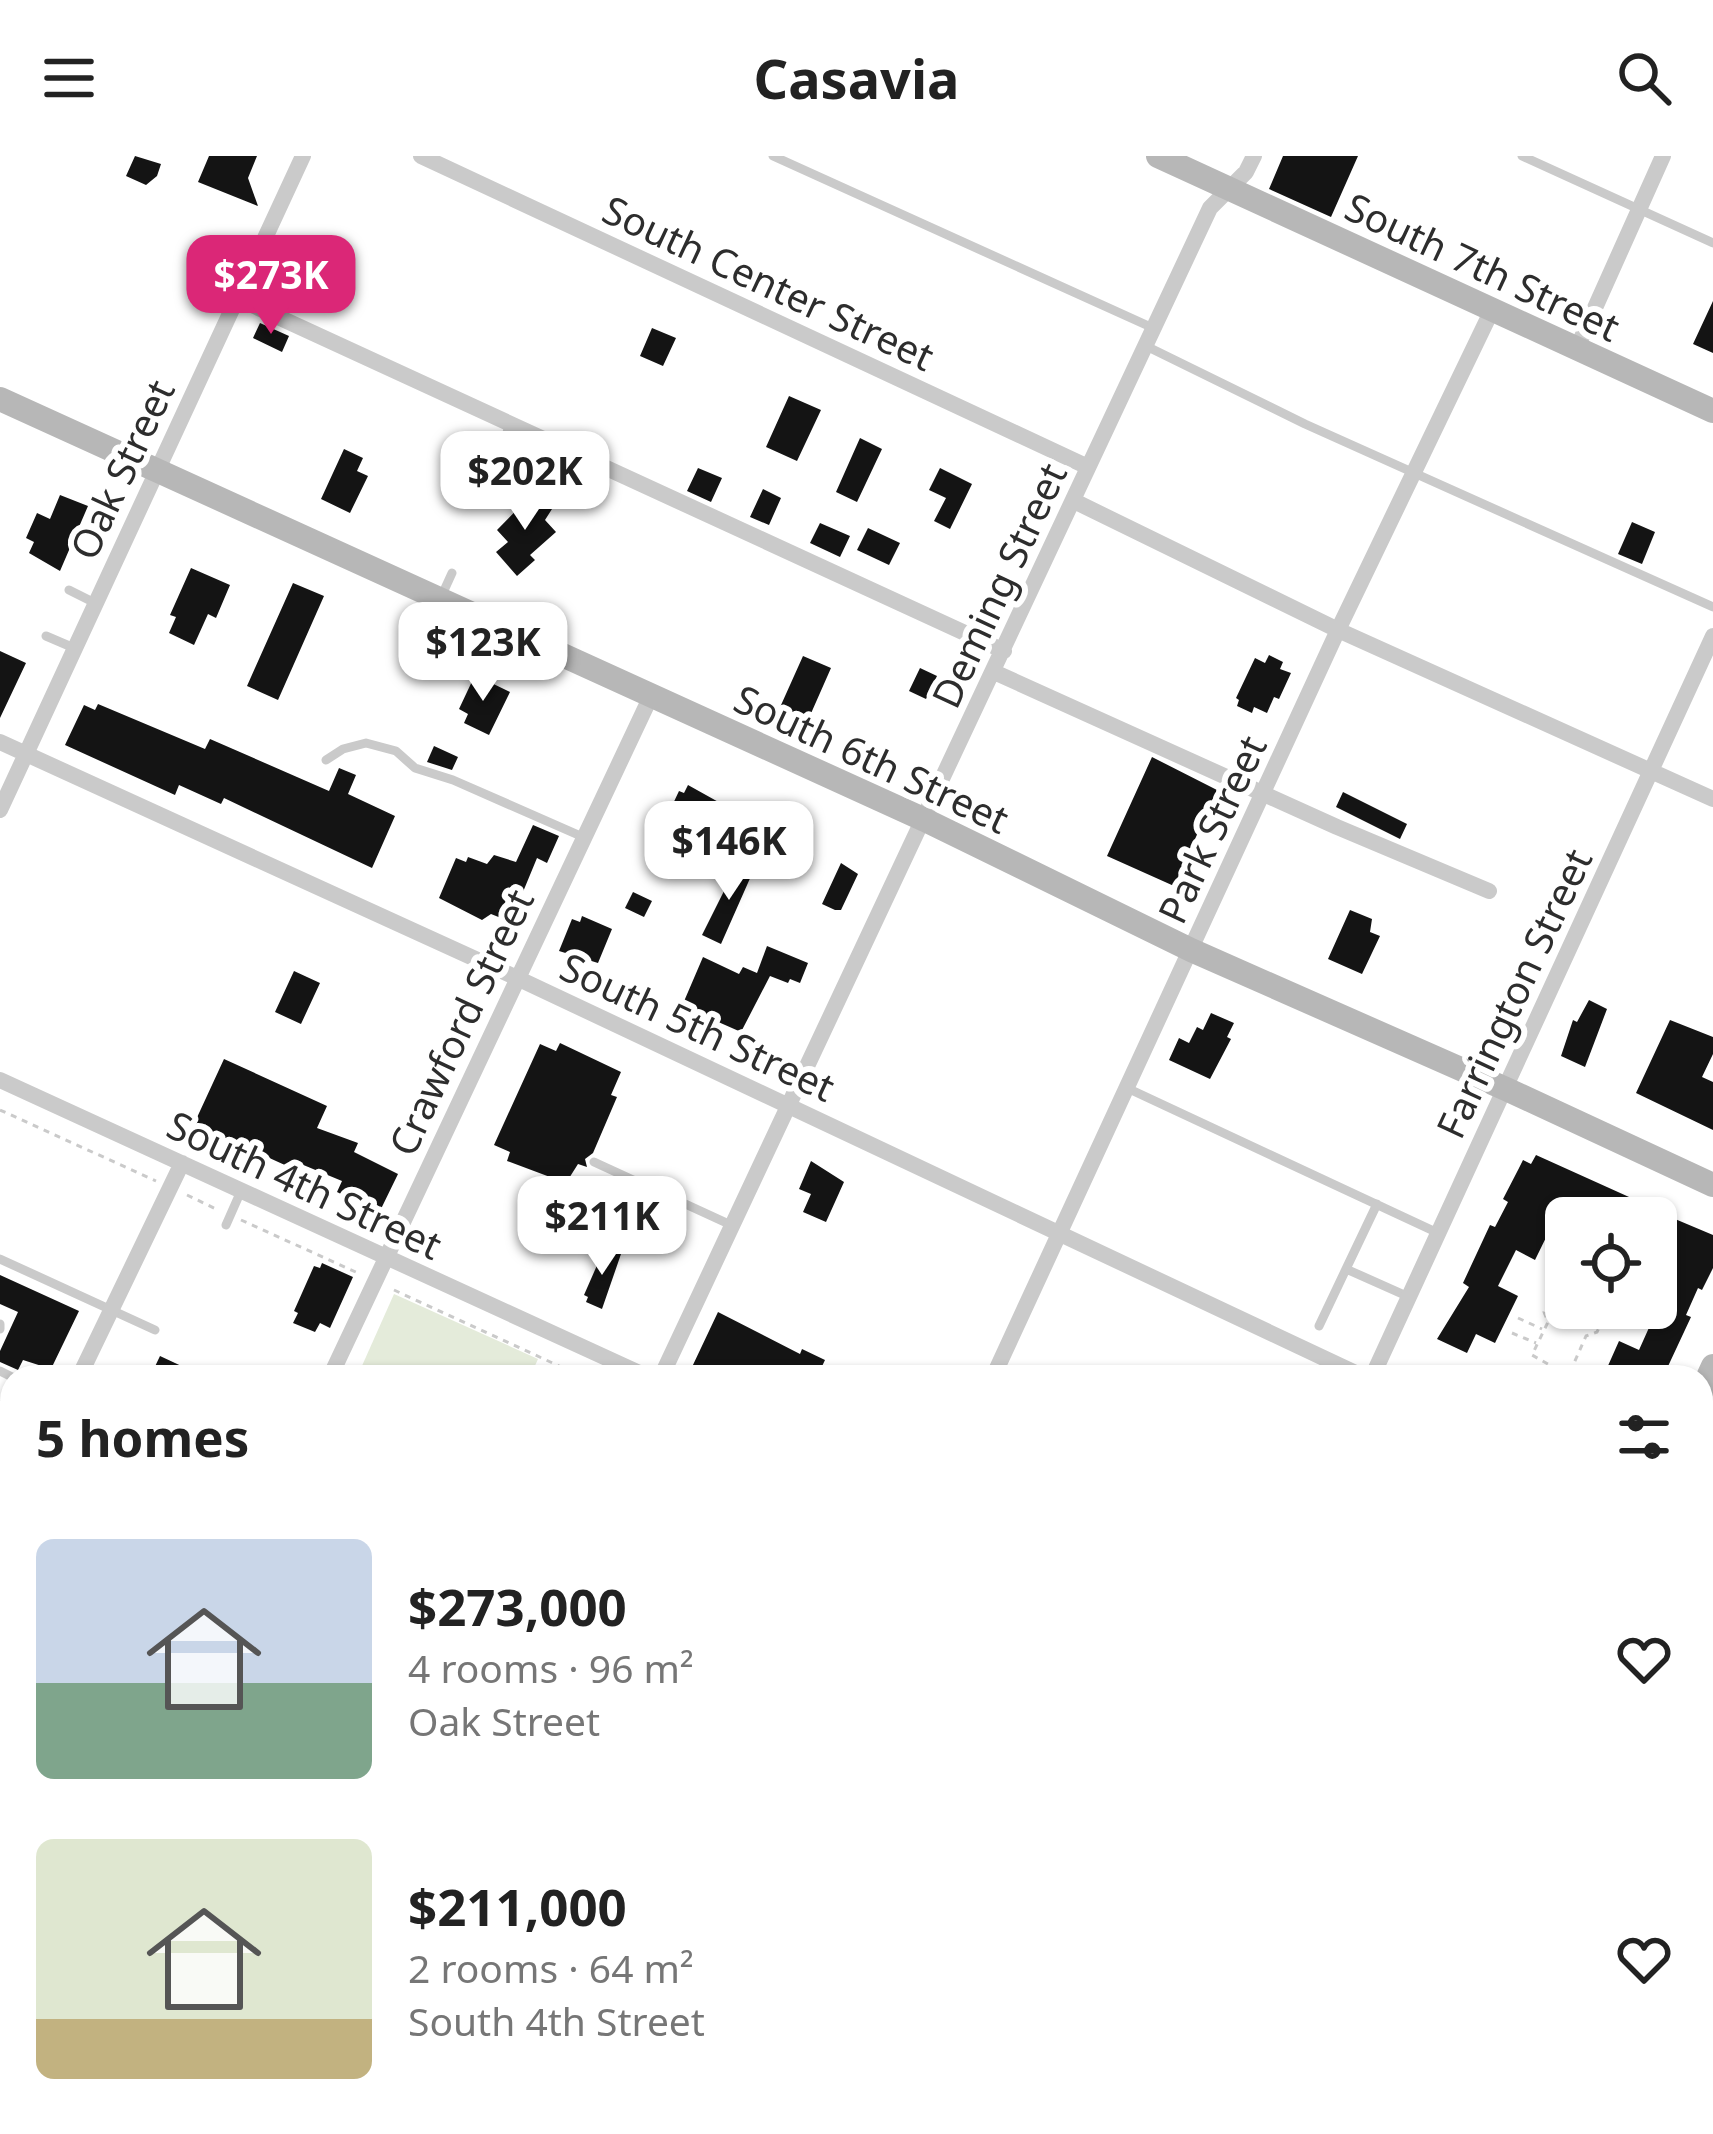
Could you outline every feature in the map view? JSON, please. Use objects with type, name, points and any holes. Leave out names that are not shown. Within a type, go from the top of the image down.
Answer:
[{"type":"street","name":"Oak Street","points":[[0,810],[304,156]]},
{"type":"street","name":"South Center Street","points":[[421,156],[1088,467]]},
{"type":"street","name":"South 7th Street","points":[[1158,156],[1713,411]]},
{"type":"street","name":"Deming Street","points":[[667,1365],[1210,208],[1246,172],[1254,156]]},
{"type":"street","points":[[1577,347],[1663,156]]},
{"type":"street","points":[[237,298],[1004,651]]},
{"type":"street","name":"Park Street","points":[[1005,1365],[1060,1232],[1338,630],[1492,310]]},
{"type":"street","name":"South 6th Street","points":[[0,399],[925,820],[1191,950],[1713,1185]]},
{"type":"street","points":[[1074,501],[1338,630],[1713,799]]},
{"type":"street","name":"Farrington Street","points":[[1374,1365],[1713,636]]},
{"type":"street","points":[[994,671],[1489,891]]},
{"type":"street","name":"Crawford Street","points":[[336,1365],[651,696]]},
{"type":"street","name":"South 5th Street","points":[[0,742],[1343,1365]]},
{"type":"street","name":"South 4th Street","points":[[0,1080],[622,1365]]},
{"type":"street","points":[[86,1365],[182,1163]]},
{"type":"lane","points":[[773,156],[1149,336],[1305,424],[1713,608]]},
{"type":"lane","points":[[1522,156],[1713,243]]},
{"type":"lane","points":[[502,448],[510,420]]},
{"type":"lane","points":[[440,600],[452,573]]},
{"type":"lane","points":[[69,590],[95,603]]},
{"type":"lane","points":[[46,636],[74,648]]},
{"type":"lane","points":[[326,760],[343,748],[366,743],[396,751],[415,768],[584,837]]},
{"type":"lane","points":[[1127,1088],[1438,1234]]},
{"type":"lane","points":[[595,1162],[733,1226]]},
{"type":"lane","points":[[228,1220],[241,1191]]},
{"type":"lane","points":[[1319,1326],[1376,1204]]},
{"type":"lane","points":[[0,1259],[155,1330]]},
{"type":"lane","points":[[1346,1269],[1409,1297]]},
{"type":"path","points":[[0,1109],[170,1187],[228,1220],[376,1280],[557,1365]]},
{"type":"path","points":[[242,1156],[245,1147]]},
{"type":"path","points":[[1518,1318],[1544,1330],[1532,1355],[1548,1365]]},
{"type":"path","points":[[1574,1365],[1586,1336],[1598,1329]]},
{"type":"path","points":[[1512,1333],[1537,1344]]},
{"type":"green space","points":[[394,1294],[538,1359],[535,1365],[362,1365]]},
{"type":"building","points":[[135,156],[161,164],[157,176],[146,185],[126,176]]},
{"type":"building","points":[[209,156],[257,156],[248,178],[258,206],[198,182]]},
{"type":"building","points":[[1283,156],[1358,156],[1331,217],[1269,189]]},
{"type":"building","points":[[1713,301],[1713,353],[1693,344]]},
{"type":"building","points":[[260,323],[289,336],[282,352],[253,338]]},
{"type":"building","points":[[652,328],[676,338],[663,366],[640,356]]},
{"type":"building","points":[[789,396],[821,410],[797,461],[766,447]]},
{"type":"building","points":[[860,438],[882,449],[857,502],[836,492]]},
{"type":"building","points":[[344,449],[363,458],[357,471],[368,476],[350,513],[321,499]]},
{"type":"building","points":[[698,468],[722,478],[711,502],[687,491]]},
{"type":"building","points":[[940,468],[972,484],[950,529],[934,521],[946,498],[929,490]]},
{"type":"building","points":[[763,489],[781,498],[769,525],[750,517]]},
{"type":"building","points":[[535,491],[552,509],[545,520],[556,532],[530,555],[535,560],[517,576],[496,552],[508,542],[497,530]]},
{"type":"building","points":[[60,495],[88,506],[60,571],[29,553],[34,542],[26,538],[37,513],[50,519]]},
{"type":"building","points":[[1632,522],[1655,532],[1642,564],[1618,554]]},
{"type":"building","points":[[820,523],[850,536],[840,557],[810,543]]},
{"type":"building","points":[[868,528],[900,543],[889,565],[857,550]]},
{"type":"building","points":[[191,568],[230,585],[216,618],[208,614],[194,645],[169,633],[176,617],[170,615]]},
{"type":"building","points":[[293,583],[324,596],[278,700],[247,686]]},
{"type":"building","points":[[0,651],[26,663],[0,718]]},
{"type":"building","points":[[1269,655],[1283,662],[1280,669],[1291,673],[1267,713],[1254,707],[1252,713],[1237,706],[1236,698],[1255,658],[1265,663]]},
{"type":"building","points":[[803,656],[831,668],[805,727],[777,714]]},
{"type":"building","points":[[920,668],[937,676],[926,699],[909,691]]},
{"type":"building","points":[[475,675],[510,692],[489,735],[464,723],[468,714],[459,709]]},
{"type":"building","points":[[98,704],[205,749],[210,739],[329,791],[339,768],[356,775],[348,794],[395,816],[372,868],[224,798],[221,804],[179,785],[175,795],[65,745],[84,705],[95,710]]},
{"type":"building","points":[[434,746],[458,757],[452,770],[427,762]]},
{"type":"building","points":[[1152,757],[1217,790],[1174,886],[1107,856]]},
{"type":"building","points":[[688,785],[731,809],[716,841],[706,836],[693,854],[664,840],[669,830],[662,827],[679,791],[684,793]]},
{"type":"building","points":[[1343,792],[1407,824],[1400,839],[1336,807]]},
{"type":"building","points":[[533,825],[559,836],[547,863],[537,858],[506,920],[491,914],[482,920],[439,898],[456,858],[487,864],[494,855],[516,862]]},
{"type":"building","points":[[740,859],[755,867],[721,944],[702,935]]},
{"type":"building","points":[[841,863],[858,874],[841,910],[835,910],[822,904]]},
{"type":"building","points":[[633,892],[652,901],[644,917],[625,908]]},
{"type":"building","points":[[1350,910],[1372,919],[1370,932],[1380,936],[1362,974],[1328,959]]},
{"type":"building","points":[[582,916],[612,929],[598,963],[559,951],[572,919],[580,922]]},
{"type":"building","points":[[767,946],[808,963],[800,983],[770,976],[741,1032],[682,1006],[703,957],[739,974],[743,967],[757,973]]},
{"type":"building","points":[[294,971],[320,983],[301,1024],[275,1012]]},
{"type":"building","points":[[1589,1000],[1607,1009],[1585,1067],[1561,1056],[1573,1020],[1577,1022]]},
{"type":"building","points":[[1211,1013],[1234,1023],[1210,1079],[1169,1060],[1179,1038],[1189,1043],[1197,1027],[1203,1030]]},
{"type":"building","points":[[1670,1020],[1713,1037],[1713,1054],[1702,1077],[1713,1082],[1713,1130],[1636,1093]]},
{"type":"building","points":[[560,1043],[621,1072],[611,1095],[617,1097],[593,1153],[585,1159],[587,1167],[578,1164],[566,1183],[507,1161],[510,1152],[494,1145],[540,1044],[556,1051]]},
{"type":"building","points":[[224,1059],[327,1106],[317,1128],[358,1143],[354,1152],[398,1174],[379,1213],[337,1192],[342,1181],[301,1164],[298,1171],[194,1124]]},
{"type":"building","points":[[1536,1155],[1629,1197],[1545,1197],[1545,1240],[1535,1260],[1516,1250],[1498,1286],[1518,1296],[1495,1343],[1476,1334],[1467,1353],[1437,1339],[1469,1287],[1463,1283],[1490,1225],[1495,1227],[1508,1202],[1503,1199],[1523,1160],[1531,1164]]},
{"type":"building","points":[[811,1161],[844,1182],[826,1222],[803,1212],[811,1194],[799,1189]]},
{"type":"building","points":[[1677,1220],[1713,1235],[1713,1268],[1702,1290],[1698,1288],[1686,1315],[1691,1317],[1669,1365],[1608,1365],[1619,1341],[1639,1350],[1648,1329],[1677,1329]]},
{"type":"building","points":[[605,1247],[621,1254],[602,1309],[586,1302],[584,1295]]},
{"type":"building","points":[[322,1263],[353,1277],[330,1328],[320,1323],[315,1332],[293,1323],[298,1313],[294,1311],[314,1266],[320,1268]]},
{"type":"building","points":[[0,1275],[79,1311],[53,1365],[0,1362],[0,1351],[18,1312],[0,1304]]},
{"type":"building","points":[[718,1312],[800,1354],[802,1349],[825,1360],[823,1365],[693,1365]]},
{"type":"building","points":[[160,1356],[179,1365],[156,1365]]}]
